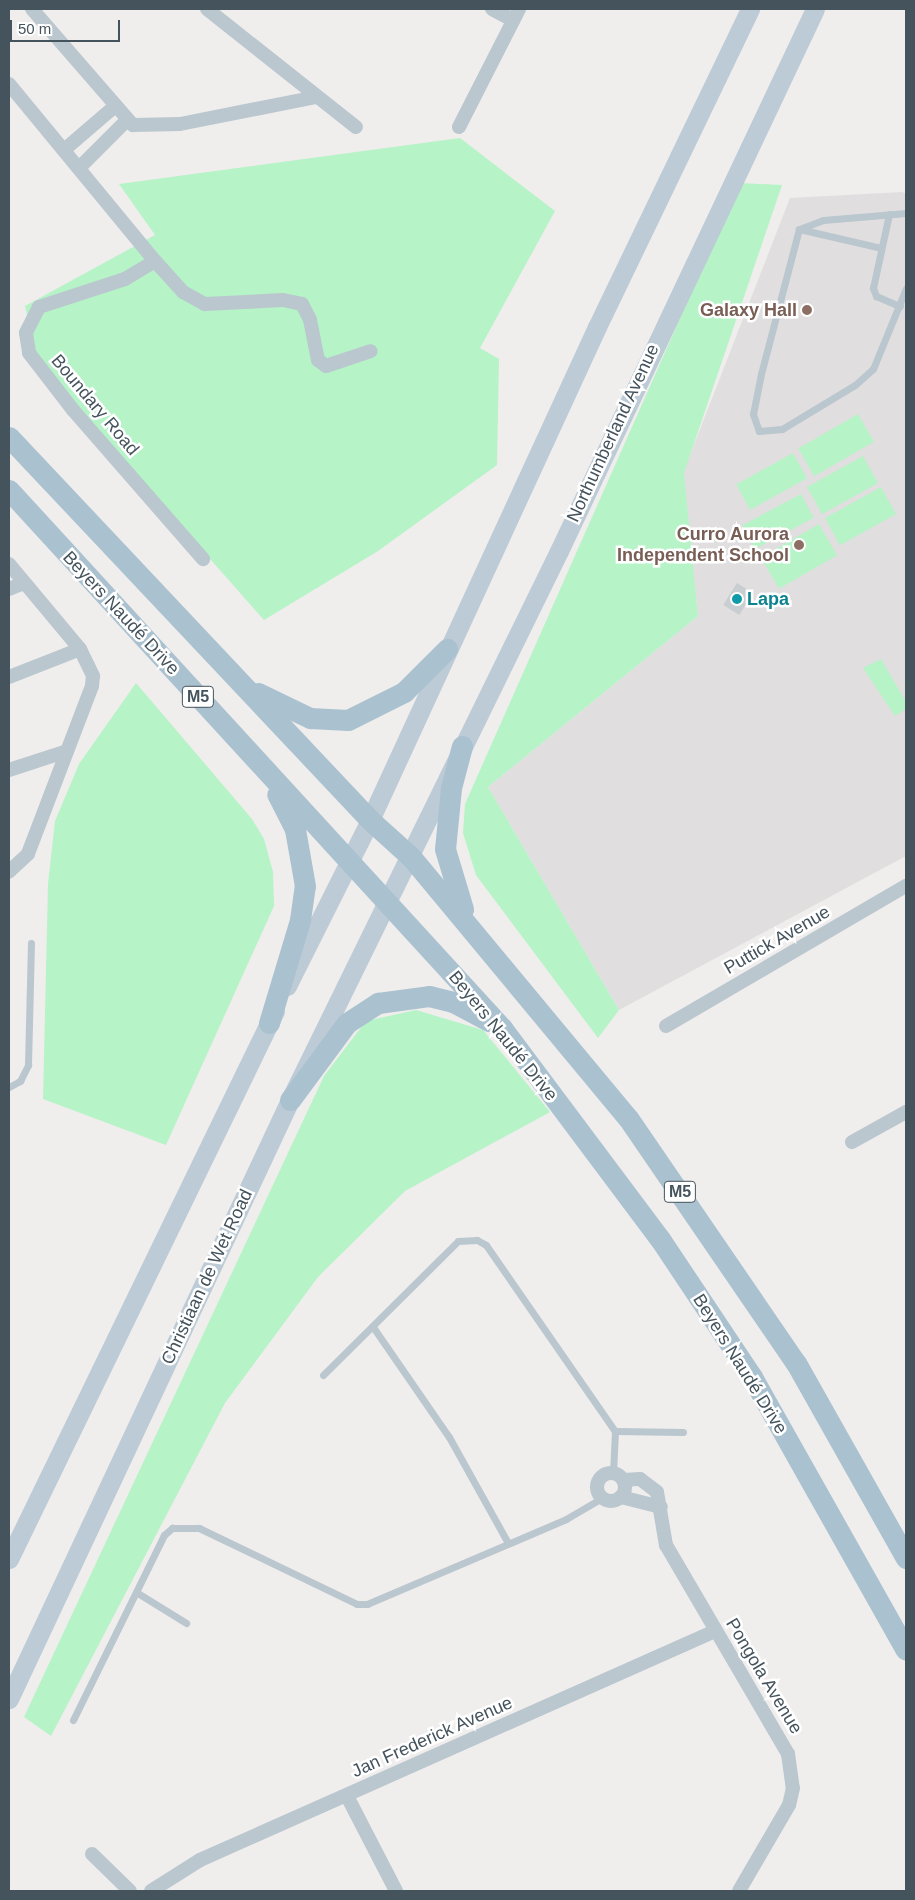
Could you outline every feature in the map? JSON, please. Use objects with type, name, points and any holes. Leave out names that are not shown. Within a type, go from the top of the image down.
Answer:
[{"type":"main road","points":[[9,1559],[348,861],[370,820],[447,649],[750,9]]},
{"type":"main road","name":"Northumberland Avenue","points":[[411,857],[462,746],[559,551],[815,9]]},
{"type":"main road","name":"M5","points":[[9,437],[370,820],[411,857],[473,928],[628,1118],[742,1278],[796,1363],[906,1558]]},
{"type":"main road","name":"Beyers Naudé Drive","points":[[9,490],[348,861],[389,902],[502,1028],[660,1239],[752,1377],[906,1650]]},
{"type":"main road","points":[[231,674],[273,703],[310,718],[348,720],[404,692],[447,649]]},
{"type":"main road","points":[[462,746],[451,788],[445,849],[455,892],[473,928]]},
{"type":"main road","points":[[254,757],[296,829],[305,886],[300,920],[269,1023]]},
{"type":"main road","name":"Christiaan de Wet Road","points":[[9,1699],[290,1100],[411,857]]},
{"type":"main road","points":[[290,1100],[347,1023],[378,1003],[430,996],[453,1002],[502,1028]]},
{"type":"street","points":[[32,9],[126,121],[141,127],[180,124],[316,97]]},
{"type":"street","points":[[207,9],[356,127]]},
{"type":"street","points":[[459,127],[516,14],[492,9]]},
{"type":"street","points":[[9,84],[155,261],[183,292],[205,304],[283,300],[302,304],[310,320],[318,360],[326,366],[371,351]]},
{"type":"street","points":[[64,150],[114,107]]},
{"type":"street","points":[[79,168],[126,121]]},
{"type":"street","name":"Boundary Road","points":[[155,261],[125,279],[39,307],[29,320],[27,342],[44,377],[203,559]]},
{"type":"street","points":[[9,564],[80,649],[90,666],[92,686],[28,854],[9,872]]},
{"type":"street","points":[[9,589],[24,583]]},
{"type":"street","points":[[9,677],[80,649]]},
{"type":"street","points":[[9,770],[67,751]]},
{"type":"street","name":"Puttick Avenue","points":[[666,1026],[906,886]]},
{"type":"street","points":[[852,1142],[906,1112]]},
{"type":"street","points":[[621,1497],[619,1477],[598,1480],[602,1498],[613,1501],[621,1497],[661,1507]]},
{"type":"street","name":"Pongola Avenue","points":[[619,1477],[649,1482],[661,1507],[666,1544],[715,1631],[778,1735],[792,1772],[789,1805],[738,1891]]},
{"type":"street","name":"Jan Frederick Avenue","points":[[151,1891],[165,1880],[346,1796],[715,1631]]},
{"type":"street","points":[[346,1796],[396,1891]]},
{"type":"street","points":[[92,1854],[130,1891]]},
{"type":"lane","points":[[799,229],[823,220],[906,213]]},
{"type":"lane","points":[[889,214],[881,248],[876,296],[900,306]]},
{"type":"lane","points":[[799,229],[881,248]]},
{"type":"lane","points":[[799,229],[760,374],[753,414],[759,431],[782,429],[855,385],[880,357],[906,288]]},
{"type":"lane","points":[[9,1087],[20,1081],[28,1065],[31,943]]},
{"type":"lane","points":[[323,1375],[458,1241],[477,1240],[486,1245],[615,1431],[619,1477]]},
{"type":"lane","points":[[373,1327],[449,1437],[508,1543]]},
{"type":"lane","points":[[615,1431],[683,1432]]},
{"type":"lane","points":[[73,1720],[164,1535],[181,1525],[199,1528],[357,1604],[383,1600],[602,1498]]},
{"type":"lane","points":[[136,1592],[186,1623]]},
{"type":"shaded area","name":"Curro Aurora Independent School","points":[[902,192],[906,194],[906,856],[619,1010],[488,787],[698,616],[683,473],[790,198]]},
{"type":"green space","points":[[460,138],[555,211],[480,348],[499,359],[497,465],[378,551],[264,620],[38,364],[25,306],[155,235],[119,184]]},
{"type":"green space","points":[[740,183],[782,185],[684,473],[698,616],[488,787],[619,1010],[598,1038],[476,875],[463,833],[465,804]]},
{"type":"green space","points":[[858,414],[874,442],[814,476],[798,448]]},
{"type":"green space","points":[[793,453],[807,478],[750,510],[736,485]]},
{"type":"green space","points":[[863,456],[878,483],[822,514],[807,487]]},
{"type":"green space","points":[[881,487],[896,514],[840,545],[825,518]]},
{"type":"green space","points":[[801,494],[814,518],[755,549],[742,525]]},
{"type":"green space","points":[[819,524],[837,555],[779,589],[761,558]]},
{"type":"green space","points":[[881,659],[906,702],[906,709],[895,716],[863,668]]},
{"type":"green space","points":[[136,683],[252,819],[264,839],[273,872],[274,906],[166,1145],[43,1099],[48,884],[55,821],[79,764]]},
{"type":"green space","points":[[416,1010],[483,1030],[550,1112],[405,1191],[318,1277],[225,1403],[51,1736],[24,1717],[324,1076],[366,1021]]},
{"type":"building","name":"Lapa","points":[[737,583],[753,593],[739,615],[723,605]]},
{"type":"place","name":"Galaxy Hall","points":[[807,310]]},
{"type":"place","name":"Curro Aurora Independent School","points":[[799,545]]},
{"type":"place","name":"Lapa","points":[[737,599]]}]
